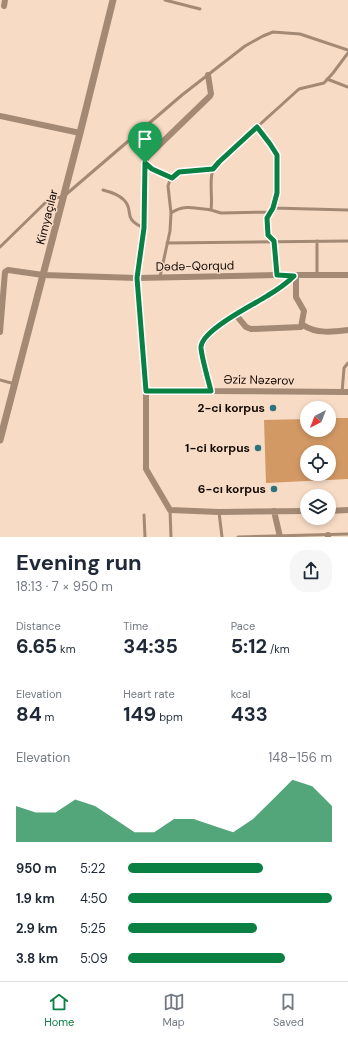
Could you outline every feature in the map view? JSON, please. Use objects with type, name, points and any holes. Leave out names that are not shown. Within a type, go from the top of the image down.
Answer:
[{"type":"street","name":"Kimyaçılar","points":[[0,440],[80,134],[113,0]]},
{"type":"street","points":[[208,75],[210,96],[147,157],[145,163],[144,228],[137,278],[146,391],[146,469],[170,510],[219,512],[300,511]]},
{"type":"street","points":[[0,116],[80,134]]},
{"type":"street","name":"Dədə-Qorqud","points":[[0,332],[6,271],[8,270],[43,276],[137,278],[277,275],[348,276]]},
{"type":"street","points":[[211,391],[201,348],[203,340],[236,315],[282,287],[295,276]]},
{"type":"street","points":[[295,276],[296,297],[304,312],[303,325]]},
{"type":"street","points":[[236,315],[246,327],[251,329],[296,328],[303,325]]},
{"type":"street","points":[[303,325],[309,329],[317,331],[333,332],[348,330]]},
{"type":"street","name":"Əziz Nəzərov","points":[[146,391],[345,392]]},
{"type":"street","points":[[336,511],[348,510]]},
{"type":"street","points":[[274,511],[279,536]]},
{"type":"lane","points":[[165,0],[200,9]]},
{"type":"lane","points":[[0,247],[45,203],[54,198],[63,197],[182,95],[245,46],[273,32],[300,34],[348,50]]},
{"type":"lane","points":[[211,210],[213,169],[219,162],[299,90],[321,84],[327,79],[348,53]]},
{"type":"lane","points":[[327,79],[348,87]]},
{"type":"lane","points":[[257,127],[277,155],[277,193],[273,208],[267,218],[268,235],[274,241],[277,275]]},
{"type":"lane","points":[[145,163],[152,169],[172,178]]},
{"type":"lane","points":[[160,278],[172,213],[168,186],[169,182],[179,172],[213,169]]},
{"type":"lane","points":[[103,190],[116,194],[124,200],[127,204],[130,219],[137,225],[144,228]]},
{"type":"lane","points":[[172,213],[185,207],[211,210],[222,213],[270,212]]},
{"type":"lane","points":[[273,208],[348,210]]},
{"type":"lane","points":[[167,243],[348,240]]},
{"type":"lane","points":[[317,241],[318,276]]},
{"type":"lane","points":[[345,392],[344,368],[348,363]]},
{"type":"lane","points":[[0,380],[15,384]]},
{"type":"lane","points":[[170,510],[170,537]]},
{"type":"lane","points":[[219,512],[222,537]]},
{"type":"lane","points":[[144,515],[145,537]]},
{"type":"lane","points":[[238,537],[328,536],[348,534]]},
{"type":"shaded area","points":[[336,418],[348,418],[348,479],[336,480],[336,445],[300,445],[300,481],[307,481],[266,483],[264,420],[300,419],[300,437],[336,437]]},
{"type":"place","name":"2-ci korpus","points":[[273,408]]},
{"type":"place","name":"1-ci korpus","points":[[258,448]]},
{"type":"place","name":"6-cı korpus","points":[[274,489]]},
{"type":"route","points":[[257,127],[277,155],[277,193],[275,204],[267,218],[268,235],[274,241],[277,275],[294,276],[282,287],[245,308],[203,340],[201,348],[211,391],[146,391],[137,278],[144,228],[145,163],[152,169],[172,178],[179,172],[213,169],[215,165],[257,127]]}]
